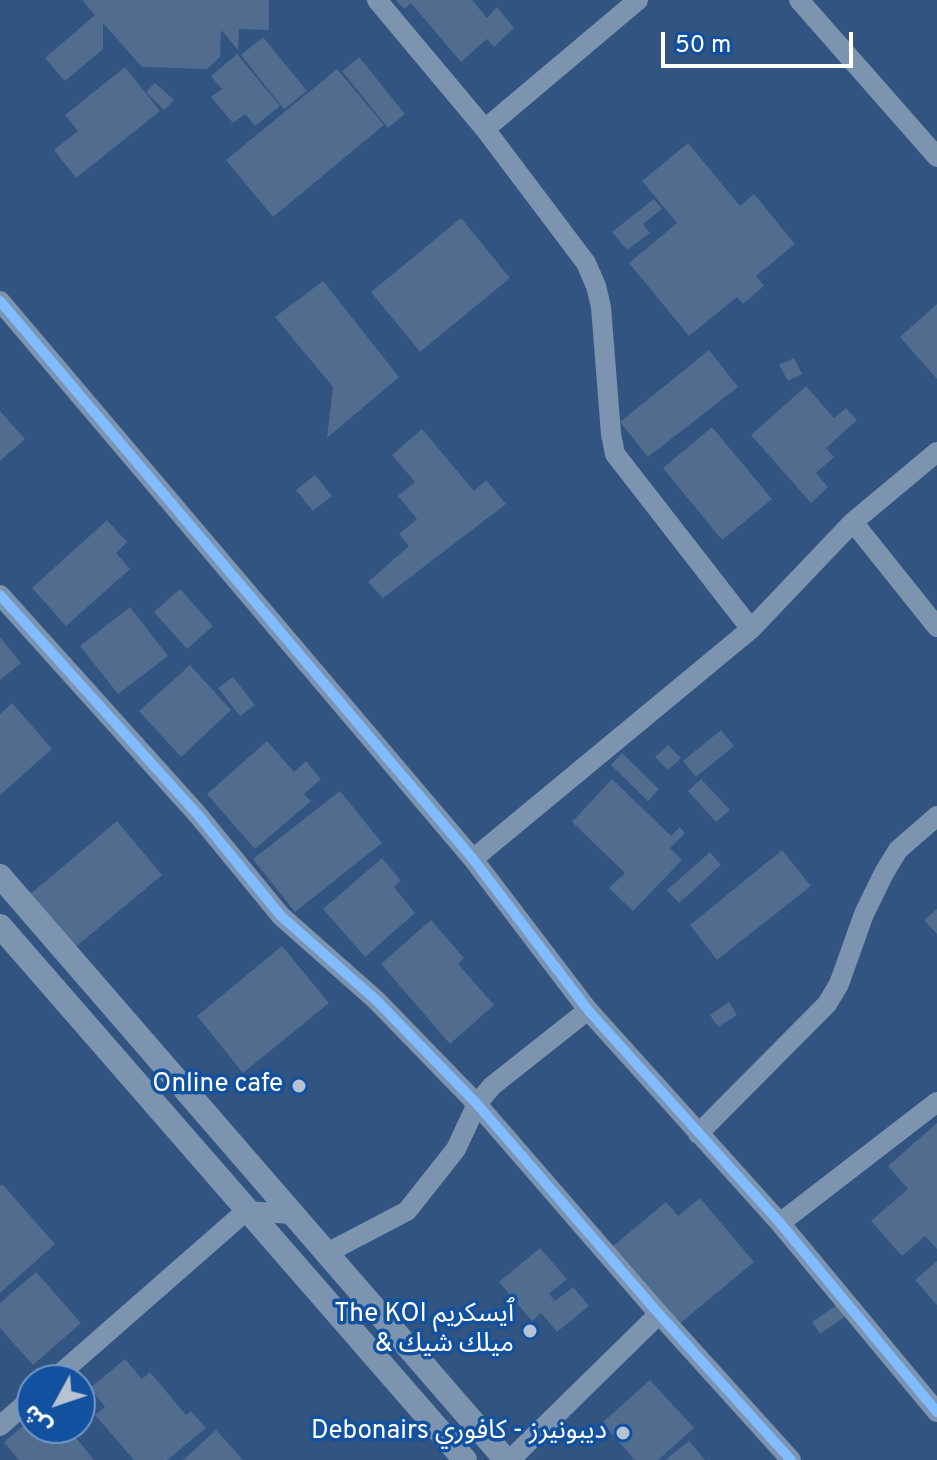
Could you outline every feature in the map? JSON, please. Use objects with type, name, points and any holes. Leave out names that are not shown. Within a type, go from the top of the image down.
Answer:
[{"type":"street","points":[[377,0],[485,129],[586,263],[601,307],[615,454],[751,629]]},
{"type":"street","points":[[485,129],[638,0]]},
{"type":"street","points":[[799,0],[937,157]]},
{"type":"street","points":[[0,301],[473,859],[588,1010],[780,1223],[937,1412]]},
{"type":"street","points":[[473,859],[751,629],[853,522],[937,452]]},
{"type":"street","points":[[853,522],[937,627]]},
{"type":"street","points":[[0,595],[198,815],[281,916],[376,1000],[477,1104],[659,1314],[791,1460]]},
{"type":"street","points":[[698,1134],[827,1004],[839,984],[864,914],[884,873],[898,850],[937,816]]},
{"type":"street","points":[[0,876],[325,1254],[508,1460],[659,1314]]},
{"type":"street","points":[[0,926],[465,1460]]},
{"type":"street","points":[[325,1254],[407,1211],[456,1149],[477,1104],[492,1086],[588,1010]]},
{"type":"street","points":[[780,1223],[937,1102]]},
{"type":"street","points":[[71,1364],[246,1211],[292,1214]]},
{"type":"street","points":[[0,1426],[16,1412]]},
{"type":"building","points":[[82,0],[269,0],[269,30],[239,29],[238,50],[221,30],[220,57],[207,69],[142,67],[103,23],[103,49],[65,81],[45,58],[95,15]]},
{"type":"building","points":[[396,0],[472,0],[487,18],[497,7],[514,28],[494,47],[487,39],[461,62],[411,3],[404,9]]},
{"type":"building","points":[[263,37],[307,91],[284,109],[241,55]]},
{"type":"building","points":[[237,54],[280,106],[255,126],[245,114],[233,123],[211,97],[222,89],[211,76]]},
{"type":"building","points":[[359,57],[405,114],[388,128],[342,71]]},
{"type":"building","points":[[125,67],[160,111],[76,178],[54,150],[78,131],[65,115]]},
{"type":"building","points":[[337,69],[384,125],[273,217],[226,160]]},
{"type":"building","points":[[155,83],[174,100],[164,110],[146,92]]},
{"type":"building","points":[[688,143],[740,206],[754,194],[795,244],[756,276],[764,286],[743,304],[737,297],[689,336],[629,263],[677,223],[642,181]]},
{"type":"building","points":[[654,199],[662,209],[643,224],[650,233],[627,250],[612,232]]},
{"type":"building","points":[[461,218],[510,278],[420,352],[371,292]]},
{"type":"building","points":[[323,281],[399,377],[327,438],[333,387],[275,317]]},
{"type":"building","points":[[937,304],[937,379],[900,337]]},
{"type":"building","points":[[709,350],[738,387],[648,457],[620,422]]},
{"type":"building","points":[[794,358],[802,374],[788,381],[779,365]]},
{"type":"building","points":[[806,386],[834,418],[846,408],[857,420],[826,448],[834,457],[816,473],[828,487],[811,503],[751,435]]},
{"type":"building","points":[[0,411],[25,439],[0,461]]},
{"type":"building","points":[[712,427],[772,499],[722,540],[663,468]]},
{"type":"building","points":[[422,429],[474,491],[486,480],[506,504],[383,598],[368,582],[409,546],[399,534],[417,519],[398,496],[415,482],[392,455]]},
{"type":"building","points":[[315,475],[332,496],[313,511],[296,490]]},
{"type":"building","points":[[107,520],[127,542],[116,553],[130,569],[66,626],[32,588]]},
{"type":"building","points":[[180,589],[213,626],[187,649],[154,612]]},
{"type":"building","points":[[130,607],[168,656],[118,694],[80,646]]},
{"type":"building","points":[[0,637],[21,663],[0,680]]},
{"type":"building","points":[[190,665],[231,710],[181,757],[139,711]]},
{"type":"building","points":[[233,677],[255,705],[240,716],[218,688]]},
{"type":"building","points":[[12,703],[52,749],[0,795],[0,714]]},
{"type":"building","points":[[721,730],[734,746],[696,777],[683,761]]},
{"type":"building","points":[[267,741],[294,772],[306,761],[321,779],[304,794],[311,801],[255,849],[207,794]]},
{"type":"building","points":[[668,745],[681,758],[668,770],[655,757]]},
{"type":"building","points":[[622,753],[659,789],[648,801],[611,765]]},
{"type":"building","points":[[612,779],[671,836],[680,827],[685,833],[670,848],[682,860],[633,911],[609,888],[625,873],[572,822]]},
{"type":"building","points":[[701,779],[730,810],[716,822],[688,791]]},
{"type":"building","points":[[340,791],[382,843],[295,912],[253,859]]},
{"type":"building","points":[[117,821],[162,875],[73,949],[28,896]]},
{"type":"building","points":[[782,850],[811,886],[717,960],[690,925]]},
{"type":"building","points":[[710,852],[721,865],[679,903],[667,890]]},
{"type":"building","points":[[382,858],[401,881],[394,887],[415,913],[365,957],[323,909]]},
{"type":"building","points":[[937,909],[937,934],[924,920]]},
{"type":"building","points":[[431,920],[464,958],[458,964],[494,1005],[450,1044],[381,964]]},
{"type":"building","points":[[282,946],[329,1003],[243,1073],[197,1016]]},
{"type":"building","points":[[729,1002],[737,1015],[718,1027],[710,1015]]},
{"type":"building","points":[[937,1123],[937,1249],[925,1236],[902,1256],[871,1221],[908,1189],[888,1166]]},
{"type":"building","points":[[2,1184],[55,1244],[0,1293],[0,1186]]},
{"type":"building","points":[[700,1198],[754,1262],[678,1325],[612,1247],[666,1202],[678,1216]]},
{"type":"building","points":[[540,1248],[567,1279],[549,1294],[555,1301],[573,1287],[589,1306],[557,1332],[541,1313],[532,1321],[499,1282]]},
{"type":"building","points":[[937,1261],[937,1305],[915,1280]]},
{"type":"building","points":[[36,1272],[81,1323],[32,1364],[0,1328],[0,1303]]},
{"type":"building","points":[[838,1304],[846,1316],[820,1334],[812,1322]]},
{"type":"building","points":[[125,1359],[142,1379],[150,1372],[186,1415],[191,1411],[206,1428],[167,1460],[134,1460],[96,1416],[105,1407],[96,1396],[96,1383]]},
{"type":"building","points":[[650,1380],[694,1428],[658,1460],[635,1460],[602,1423]]},
{"type":"building","points":[[216,1430],[243,1460],[183,1460]]},
{"type":"building","points":[[16,1432],[16,1444],[81,1444],[94,1460],[19,1460],[4,1442]]},
{"type":"building","points":[[689,1441],[705,1460],[665,1460]]},
{"type":"cycle path","points":[[0,301],[473,859],[588,1010],[780,1223],[937,1412]]},
{"type":"cycle path","points":[[0,595],[198,815],[281,916],[376,1000],[477,1104],[659,1314],[791,1460]]},
{"type":"place","name":"Online cafe","points":[[299,1086]]},
{"type":"place","name":"The KOI ٱيسكريم & ميلك شيك","points":[[530,1331]]},
{"type":"place","name":"Debonairs ديبونيرز - كافوري","points":[[623,1433]]}]
